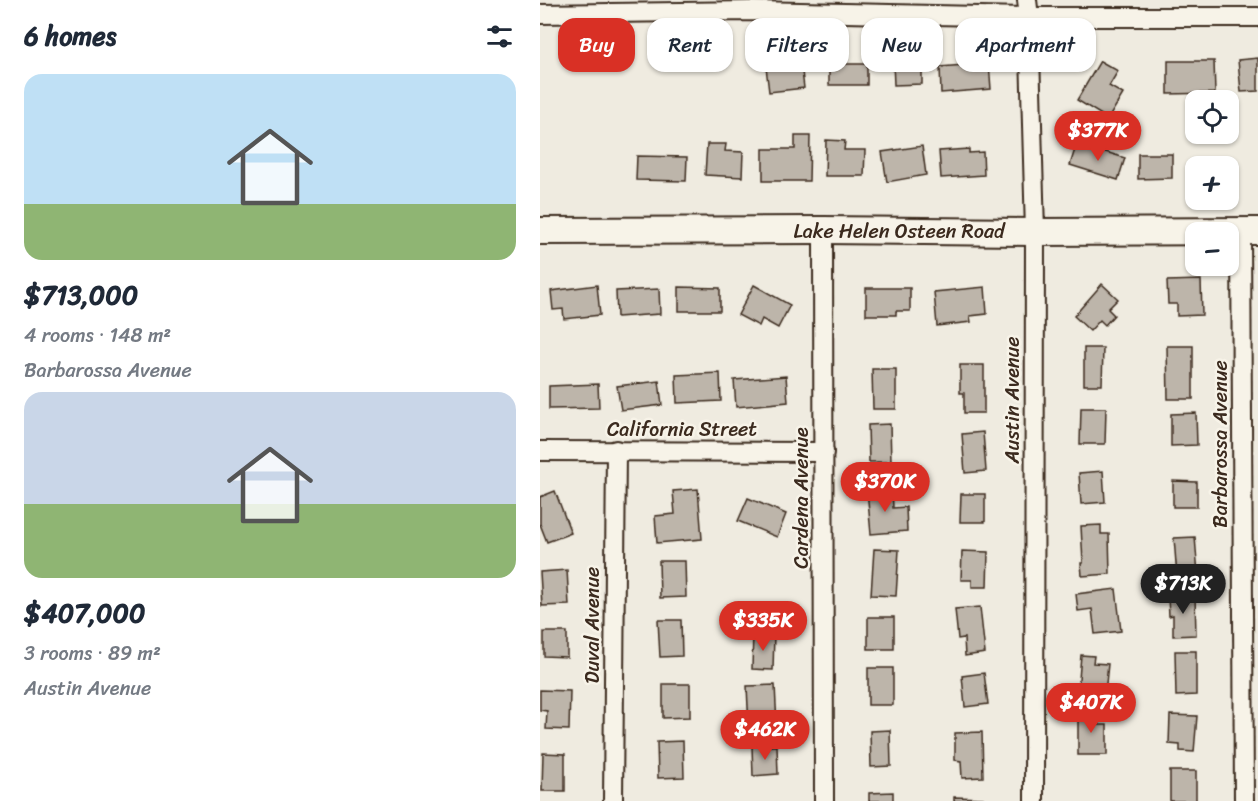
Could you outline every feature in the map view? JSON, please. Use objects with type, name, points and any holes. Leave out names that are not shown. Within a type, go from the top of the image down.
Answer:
[{"type":"street","points":[[540,14],[750,5],[1028,8],[1258,17]]},
{"type":"street","name":"Austin Avenue","points":[[1028,8],[1035,232],[1034,801]]},
{"type":"street","name":"Cardena Avenue","points":[[823,230],[824,801]]},
{"type":"street","name":"Lake Helen Osteen Road","points":[[540,231],[1250,231]]},
{"type":"street","name":"Barbarossa Avenue","points":[[1244,801],[1250,231]]},
{"type":"street","name":"Duval Avenue","points":[[613,801],[616,450]]},
{"type":"street","name":"California Street","points":[[540,451],[824,452]]},
{"type":"building","points":[[1258,58],[1258,91],[1241,92],[1238,60]]},
{"type":"building","points":[[1100,61],[1118,71],[1109,86],[1123,94],[1108,119],[1077,100],[1094,72],[1096,72]]},
{"type":"building","points":[[1168,61],[1214,61],[1215,90],[1185,90],[1185,94],[1168,94]]},
{"type":"building","points":[[849,64],[861,64],[861,72],[867,72],[867,85],[829,85],[829,72],[849,72]]},
{"type":"building","points":[[955,66],[955,72],[990,72],[991,89],[941,93],[940,72],[943,72],[943,67]]},
{"type":"building","points":[[767,72],[802,72],[804,88],[769,92]]},
{"type":"building","points":[[893,72],[922,72],[922,84],[894,85]]},
{"type":"building","points":[[795,136],[810,136],[809,181],[763,181],[763,149],[795,149]]},
{"type":"building","points":[[826,140],[845,141],[844,150],[865,150],[864,176],[825,176]]},
{"type":"building","points":[[1077,143],[1125,158],[1118,180],[1070,165]]},
{"type":"building","points":[[707,144],[726,144],[725,151],[743,152],[742,177],[705,175]]},
{"type":"building","points":[[922,146],[926,175],[887,182],[882,152]]},
{"type":"building","points":[[969,149],[969,153],[983,152],[984,175],[941,178],[939,151]]},
{"type":"building","points":[[1138,154],[1172,154],[1172,178],[1138,179]]},
{"type":"building","points":[[637,156],[687,157],[686,181],[636,180]]},
{"type":"building","points":[[1201,280],[1202,315],[1177,316],[1177,304],[1168,304],[1167,281]]},
{"type":"building","points":[[1102,284],[1118,299],[1108,309],[1114,315],[1105,325],[1100,320],[1090,331],[1074,316]]},
{"type":"building","points":[[597,285],[600,315],[564,319],[563,309],[553,310],[551,291]]},
{"type":"building","points":[[754,285],[790,305],[778,328],[762,319],[759,326],[738,315]]},
{"type":"building","points":[[679,287],[720,288],[720,311],[679,311]]},
{"type":"building","points":[[985,287],[987,314],[970,316],[971,322],[937,326],[934,292]]},
{"type":"building","points":[[866,288],[910,288],[910,311],[896,311],[896,315],[866,315]]},
{"type":"building","points":[[659,289],[660,314],[617,317],[616,291]]},
{"type":"building","points":[[1167,346],[1193,346],[1193,399],[1168,399]]},
{"type":"building","points":[[1084,348],[1103,348],[1102,385],[1084,385]]},
{"type":"building","points":[[960,365],[984,365],[984,413],[964,413],[964,393],[960,393]]},
{"type":"building","points":[[872,369],[896,369],[896,409],[873,409]]},
{"type":"building","points":[[720,373],[721,401],[677,403],[676,375]]},
{"type":"building","points":[[786,376],[788,402],[736,407],[734,380]]},
{"type":"building","points":[[659,381],[662,405],[621,410],[617,386]]},
{"type":"building","points":[[598,384],[599,408],[549,409],[549,386]]},
{"type":"building","points":[[1081,408],[1106,408],[1105,444],[1080,444]]},
{"type":"building","points":[[1196,413],[1197,445],[1171,446],[1171,414]]},
{"type":"building","points":[[890,424],[891,462],[869,462],[868,425]]},
{"type":"building","points":[[983,432],[986,471],[965,473],[962,434]]},
{"type":"building","points":[[1103,471],[1105,502],[1081,504],[1079,473]]},
{"type":"building","points":[[1173,481],[1197,482],[1197,507],[1173,507]]},
{"type":"building","points":[[892,488],[893,508],[906,507],[907,531],[871,534],[867,490]]},
{"type":"building","points":[[698,489],[702,539],[657,543],[655,516],[675,514],[673,491]]},
{"type":"building","points":[[555,491],[571,533],[547,542],[540,524],[540,497]]},
{"type":"building","points":[[961,494],[985,494],[985,522],[960,522]]},
{"type":"building","points":[[748,498],[786,514],[777,537],[738,521]]},
{"type":"building","points":[[1101,525],[1101,534],[1109,534],[1110,574],[1082,576],[1081,526]]},
{"type":"building","points":[[1195,537],[1198,574],[1177,576],[1174,538]]},
{"type":"building","points":[[874,549],[899,550],[896,596],[871,595]]},
{"type":"building","points":[[962,551],[988,552],[987,587],[972,587],[972,580],[961,580]]},
{"type":"building","points":[[659,561],[685,561],[686,597],[660,598]]},
{"type":"building","points":[[567,570],[569,605],[542,606],[540,572]]},
{"type":"building","points":[[1116,589],[1121,631],[1095,634],[1092,609],[1078,611],[1076,594]]},
{"type":"building","points":[[1195,596],[1196,635],[1173,636],[1173,615],[1169,616],[1168,597]]},
{"type":"building","points":[[980,607],[985,653],[965,656],[964,638],[958,639],[955,609]]},
{"type":"building","points":[[868,617],[894,617],[894,649],[868,649]]},
{"type":"building","points":[[658,620],[681,620],[682,656],[660,657]]},
{"type":"building","points":[[544,632],[567,632],[567,657],[544,656]]},
{"type":"building","points":[[753,633],[774,634],[773,670],[752,669]]},
{"type":"building","points":[[1175,651],[1196,651],[1196,695],[1176,696]]},
{"type":"building","points":[[1081,655],[1094,656],[1093,663],[1108,664],[1105,693],[1078,691]]},
{"type":"building","points":[[868,668],[893,668],[893,705],[868,705]]},
{"type":"building","points":[[984,673],[988,704],[965,707],[962,676]]},
{"type":"building","points":[[663,684],[690,684],[690,717],[663,718]]},
{"type":"building","points":[[775,685],[777,726],[749,728],[747,686]]},
{"type":"building","points":[[540,690],[570,691],[569,730],[546,729],[547,711],[540,710]]},
{"type":"building","points":[[1078,710],[1099,710],[1099,725],[1107,725],[1107,755],[1078,755]]},
{"type":"building","points":[[1170,715],[1197,716],[1194,752],[1180,751],[1180,745],[1169,744]]},
{"type":"building","points":[[890,730],[891,766],[871,767],[870,731]]},
{"type":"building","points":[[982,732],[983,777],[962,778],[961,761],[955,760],[955,733]]},
{"type":"building","points":[[683,741],[684,777],[658,778],[657,742]]},
{"type":"building","points":[[752,746],[777,746],[778,774],[753,776]]},
{"type":"building","points":[[543,753],[565,754],[565,791],[542,791]]},
{"type":"building","points":[[1170,771],[1196,771],[1196,801],[1170,801]]},
{"type":"building","points":[[893,792],[893,801],[869,801],[869,793]]},
{"type":"building","points":[[954,797],[983,798],[983,801],[954,801]]}]
